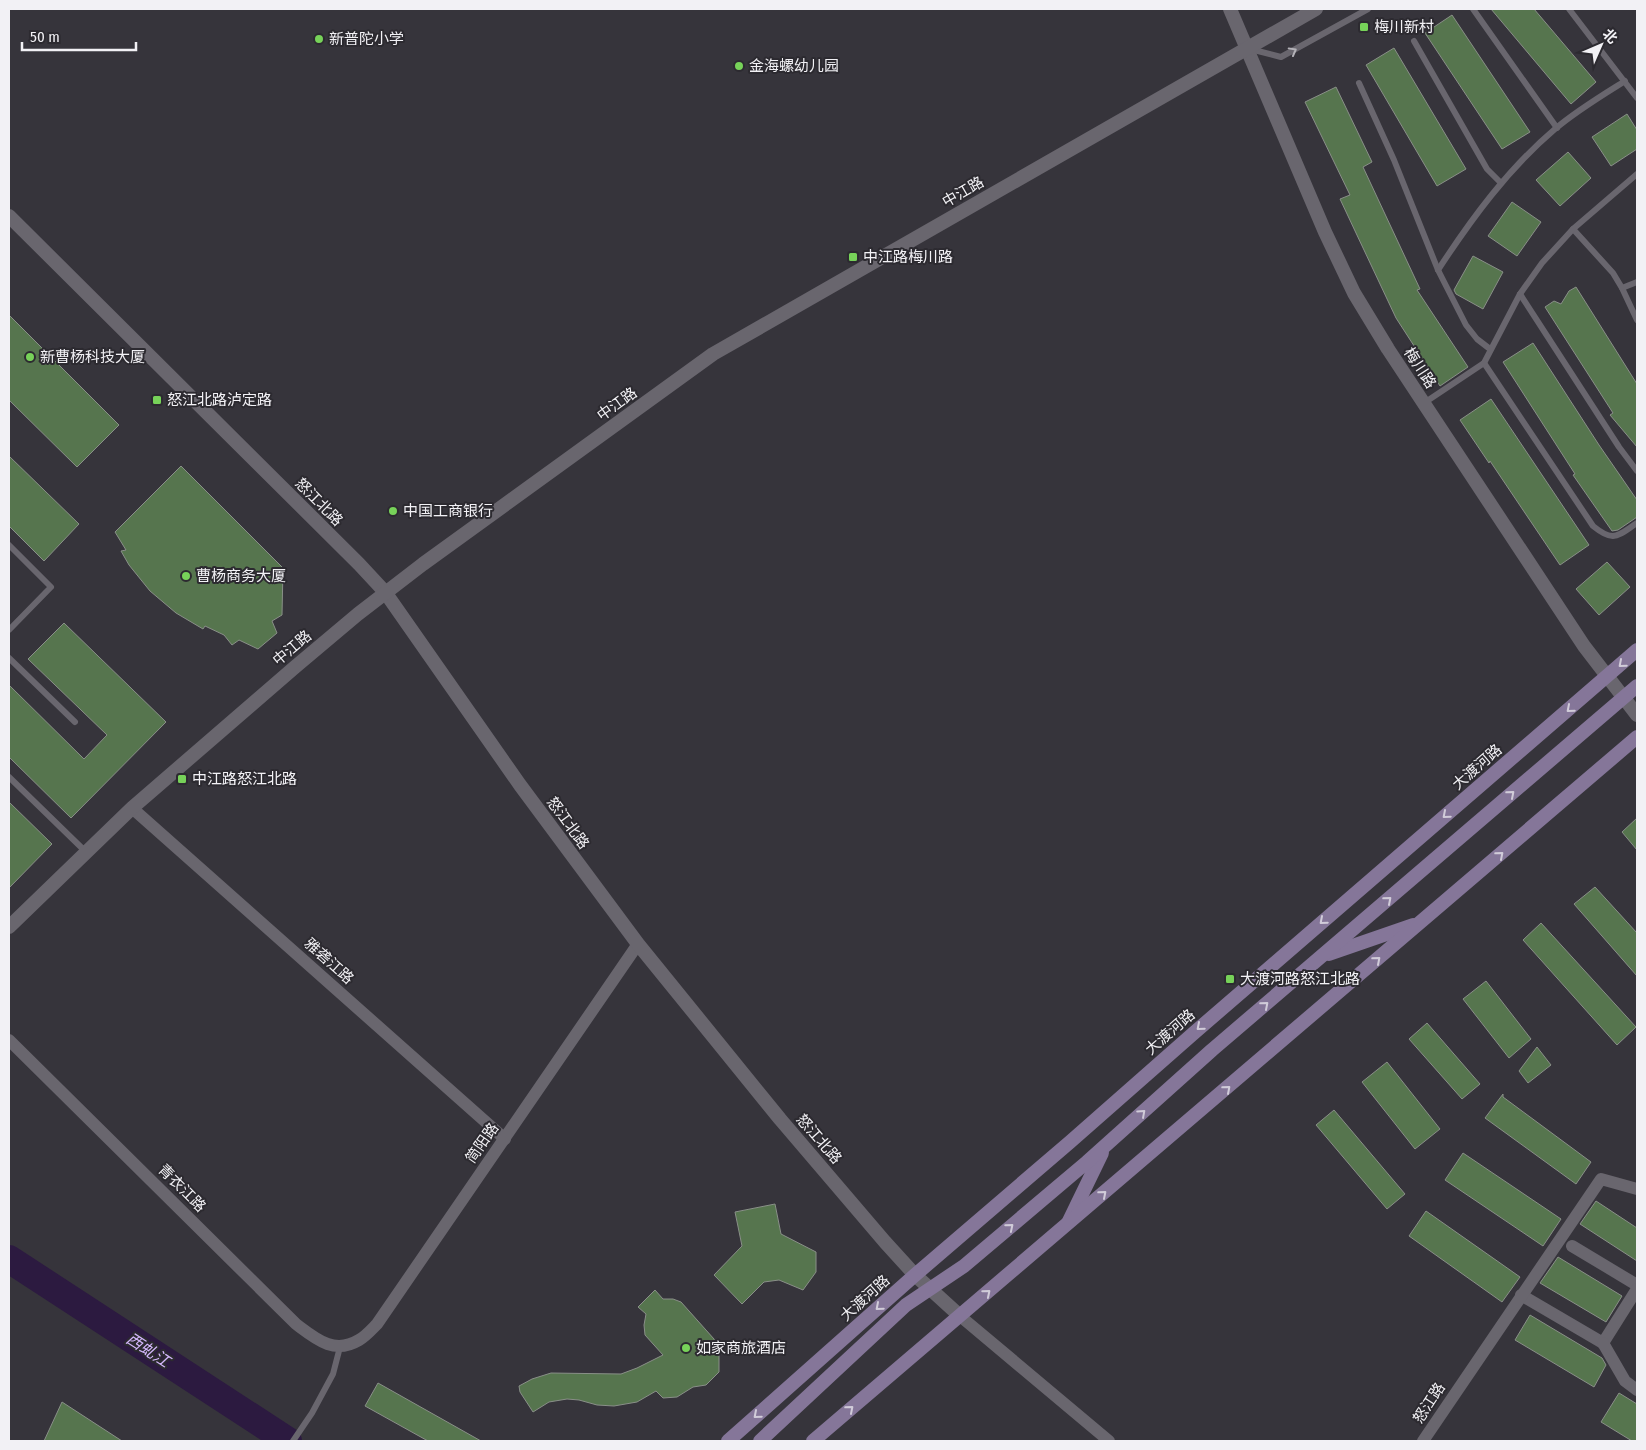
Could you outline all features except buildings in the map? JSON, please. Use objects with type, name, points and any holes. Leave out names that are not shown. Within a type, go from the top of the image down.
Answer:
[{"type":"main road","name":"大渡河路","points":[[728,1441],[915,1275],[1078,1136],[1195,1032],[1637,650]]},
{"type":"main road","points":[[760,1441],[906,1305],[964,1266],[1637,686]]},
{"type":"main road","points":[[813,1441],[1637,737]]},
{"type":"main road","points":[[1321,957],[1421,922]]},
{"type":"main road","points":[[1066,1226],[1106,1145]]},
{"type":"street","name":"梅川路","points":[[1230,9],[1324,232],[1354,294],[1584,646],[1637,715]]},
{"type":"street","name":"中江路","points":[[9,927],[132,808],[385,592],[713,354],[1316,9]]},
{"type":"street","name":"怒江北路","points":[[9,216],[385,592],[403,615],[520,785],[638,944],[780,1119],[915,1275],[960,1316],[1109,1441]]},
{"type":"street","name":"雅砻江路","points":[[132,808],[504,1139]]},
{"type":"street","name":"简阳路","points":[[340,1347],[360,1340],[377,1324],[638,944]]},
{"type":"street","name":"青衣江路","points":[[9,1040],[296,1324],[319,1341],[340,1347]]},
{"type":"street","name":"怒江路","points":[[1423,1441],[1601,1178],[1637,1188]]},
{"type":"street","points":[[1572,1246],[1637,1287],[1603,1343]]},
{"type":"street","points":[[1521,1295],[1603,1343],[1625,1381],[1637,1390]]},
{"type":"lane","points":[[1247,48],[1281,57],[1368,9]]},
{"type":"lane","points":[[1473,9],[1556,128]]},
{"type":"lane","points":[[1569,9],[1637,98]]},
{"type":"lane","points":[[1414,42],[1487,169],[1501,183]]},
{"type":"lane","points":[[1438,270],[1469,222],[1501,183],[1534,148],[1556,128],[1625,81]]},
{"type":"lane","points":[[1358,83],[1394,160],[1438,270],[1466,325],[1477,339],[1490,349]]},
{"type":"lane","points":[[1424,403],[1484,363],[1520,294],[1542,263],[1573,230],[1637,174]]},
{"type":"lane","points":[[1573,230],[1602,260],[1622,288],[1637,320]]},
{"type":"lane","points":[[1622,288],[1637,282]]},
{"type":"lane","points":[[1520,294],[1619,447],[1637,471]]},
{"type":"lane","points":[[1484,363],[1593,526],[1611,537],[1618,535],[1637,523]]},
{"type":"lane","points":[[9,545],[51,587],[9,630]]},
{"type":"lane","points":[[9,658],[74,722]]},
{"type":"lane","points":[[9,777],[86,852]]},
{"type":"lane","points":[[293,1441],[312,1413],[333,1374],[340,1347]]},
{"type":"waterway","name":"西虬江","points":[[9,1259],[288,1441]]},
{"type":"place","name":"梅川新村","points":[[1364,27]]},
{"type":"place","name":"新普陀小学","points":[[319,39]]},
{"type":"place","name":"金海螺幼儿园","points":[[739,66]]},
{"type":"place","name":"中江路梅川路","points":[[853,257]]},
{"type":"place","name":"新曹杨科技大厦","points":[[30,357]]},
{"type":"place","name":"怒江北路泸定路","points":[[157,400]]},
{"type":"place","name":"中国工商银行","points":[[393,511]]},
{"type":"place","name":"曹杨商务大厦","points":[[186,576]]},
{"type":"place","name":"中江路怒江北路","points":[[182,779]]},
{"type":"place","name":"大渡河路怒江北路","points":[[1230,979]]},
{"type":"place","name":"如家商旅酒店","points":[[686,1348]]}]
